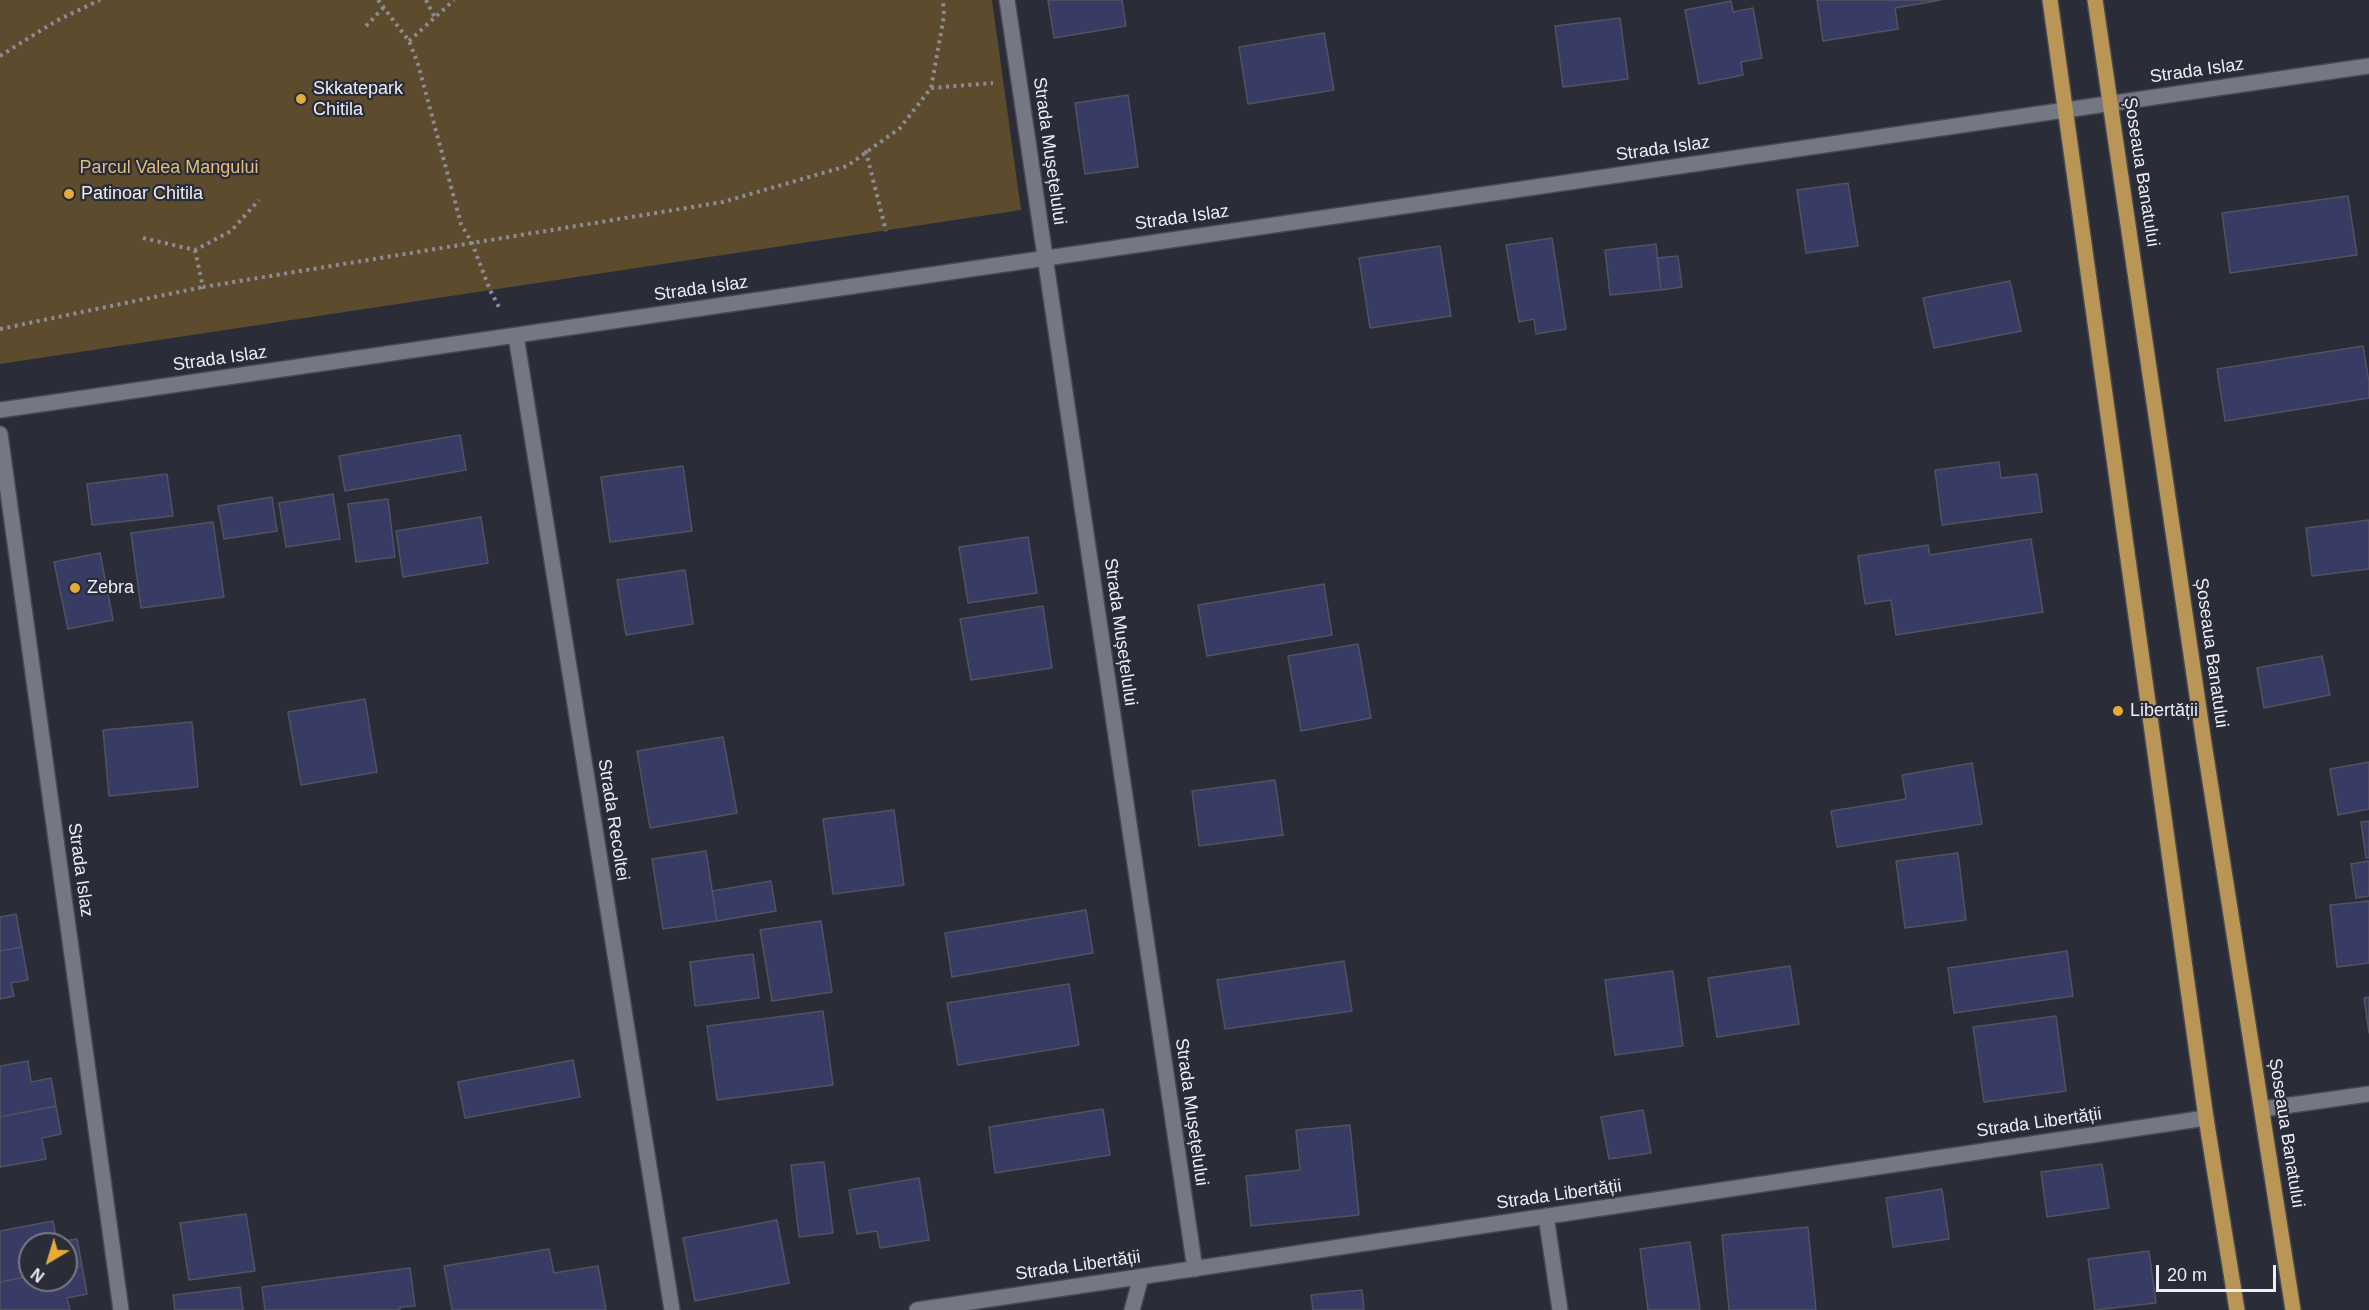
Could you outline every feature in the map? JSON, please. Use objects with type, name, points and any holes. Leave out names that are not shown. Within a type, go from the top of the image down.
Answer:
[{"type":"main road","points":[[2050,0],[2206,1118],[2237,1310]]},
{"type":"main road","name":"Șoseaua Banatului","points":[[2095,0],[2204,743],[2264,1109],[2293,1310]]},
{"type":"street","name":"Strada Mușețelului","points":[[1006,0],[1195,1269]]},
{"type":"street","name":"Strada Islaz","points":[[0,410],[2369,66]]},
{"type":"street","name":"Strada Recoltei","points":[[516,336],[672,1310]]},
{"type":"street","name":"Strada Islaz","points":[[0,434],[121,1310]]},
{"type":"street","points":[[2264,1109],[2369,1095]]},
{"type":"street","name":"Strada Libertății","points":[[917,1310],[2206,1118]]},
{"type":"street","points":[[1546,1216],[1560,1310]]},
{"type":"street","points":[[1132,1310],[1141,1276]]},
{"type":"path","points":[[0,56],[56,21],[100,0]]},
{"type":"path","points":[[378,0],[409,42],[418,64],[461,224],[472,243],[490,290],[516,336]]},
{"type":"path","points":[[426,0],[435,18]]},
{"type":"path","points":[[409,42],[454,0]]},
{"type":"path","points":[[0,329],[203,287],[723,202],[847,166],[900,128],[931,88],[944,16],[942,0]]},
{"type":"path","points":[[366,26],[384,7]]},
{"type":"path","points":[[931,88],[1004,82]]},
{"type":"path","points":[[866,152],[886,231]]},
{"type":"path","points":[[143,238],[195,250],[231,231],[259,200]]},
{"type":"path","points":[[195,250],[203,287]]},
{"type":"green space","name":"Parcul Valea Mangului","points":[[0,0],[992,0],[1021,210],[0,364]]},
{"type":"building","points":[[1048,0],[1122,0],[1126,26],[1054,38]]},
{"type":"building","points":[[1817,0],[1941,0],[1895,8],[1898,29],[1823,41]]},
{"type":"building","points":[[1731,1],[1733,12],[1753,8],[1762,58],[1741,62],[1743,75],[1699,84],[1685,10]]},
{"type":"building","points":[[1620,18],[1628,79],[1563,87],[1555,26]]},
{"type":"building","points":[[1324,33],[1334,90],[1248,104],[1239,47]]},
{"type":"building","points":[[1128,95],[1138,167],[1085,174],[1075,103]]},
{"type":"building","points":[[1848,183],[1858,246],[1806,253],[1797,190]]},
{"type":"building","points":[[2348,196],[2357,255],[2230,273],[2222,213]]},
{"type":"building","points":[[1552,238],[1566,329],[1536,334],[1534,319],[1519,322],[1506,245]]},
{"type":"building","points":[[1656,244],[1661,290],[1610,295],[1605,250]]},
{"type":"building","points":[[1440,246],[1451,316],[1370,328],[1359,258]]},
{"type":"building","points":[[1678,256],[1682,287],[1661,290],[1657,258]]},
{"type":"building","points":[[2010,281],[2021,331],[1934,348],[1923,298]]},
{"type":"building","points":[[2363,346],[2369,382],[2369,398],[2225,421],[2217,369]]},
{"type":"building","points":[[460,435],[466,470],[345,491],[339,456]]},
{"type":"building","points":[[1999,462],[2001,478],[2037,474],[2042,512],[1942,525],[1935,470]]},
{"type":"building","points":[[683,466],[692,531],[610,542],[601,477]]},
{"type":"building","points":[[167,474],[173,516],[92,525],[87,484]]},
{"type":"building","points":[[333,494],[340,539],[286,547],[279,503]]},
{"type":"building","points":[[272,497],[277,531],[224,539],[218,506]]},
{"type":"building","points":[[388,499],[395,557],[356,562],[348,504]]},
{"type":"building","points":[[481,517],[488,563],[403,577],[396,531]]},
{"type":"building","points":[[2369,520],[2369,569],[2312,576],[2306,528]]},
{"type":"building","points":[[213,522],[224,597],[141,608],[131,533]]},
{"type":"building","points":[[1028,537],[1037,593],[968,603],[959,547]]},
{"type":"building","points":[[2031,539],[2043,612],[1896,635],[1891,600],[1865,604],[1858,556],[1928,545],[1930,555]]},
{"type":"building","points":[[100,553],[113,620],[68,629],[54,562]]},
{"type":"building","points":[[685,570],[693,624],[626,635],[617,580]]},
{"type":"building","points":[[1324,584],[1332,635],[1207,656],[1198,605]]},
{"type":"building","points":[[1043,606],[1052,668],[971,680],[960,619]]},
{"type":"building","points":[[1358,644],[1371,718],[1301,731],[1288,656]]},
{"type":"building","points":[[2322,656],[2330,695],[2264,708],[2257,668]]},
{"type":"building","points":[[365,699],[377,772],[301,785],[288,712]]},
{"type":"building","points":[[192,722],[198,787],[109,796],[103,730]]},
{"type":"building","points":[[723,737],[737,813],[650,828],[637,751]]},
{"type":"building","points":[[2369,762],[2369,809],[2338,815],[2330,769]]},
{"type":"building","points":[[1972,763],[1982,824],[1837,847],[1831,811],[1906,799],[1902,775]]},
{"type":"building","points":[[1275,780],[1283,835],[1199,846],[1192,791]]},
{"type":"building","points":[[894,810],[904,885],[833,894],[823,819]]},
{"type":"building","points":[[2369,821],[2369,858],[2366,858],[2361,822]]},
{"type":"building","points":[[706,851],[717,921],[663,929],[652,859]]},
{"type":"building","points":[[1958,853],[1966,920],[1905,928],[1896,861]]},
{"type":"building","points":[[2369,861],[2369,896],[2356,898],[2351,864]]},
{"type":"building","points":[[771,881],[776,911],[717,921],[712,891]]},
{"type":"building","points":[[2369,901],[2369,963],[2337,967],[2330,905]]},
{"type":"building","points":[[1086,910],[1093,953],[952,977],[945,933]]},
{"type":"building","points":[[16,914],[22,947],[0,951],[0,917]]},
{"type":"building","points":[[821,921],[832,992],[772,1001],[760,930]]},
{"type":"building","points":[[22,947],[28,980],[11,983],[14,996],[0,999],[0,951]]},
{"type":"building","points":[[2067,951],[2073,996],[1954,1013],[1948,968]]},
{"type":"building","points":[[753,954],[759,998],[695,1006],[690,962]]},
{"type":"building","points":[[1344,961],[1352,1011],[1225,1029],[1217,980]]},
{"type":"building","points":[[1790,966],[1799,1024],[1717,1037],[1708,978]]},
{"type":"building","points":[[1673,971],[1683,1046],[1615,1055],[1605,980]]},
{"type":"building","points":[[1069,984],[1079,1045],[958,1065],[947,1003]]},
{"type":"building","points":[[2369,997],[2369,1033],[2364,998]]},
{"type":"building","points":[[823,1011],[833,1085],[717,1100],[707,1026]]},
{"type":"building","points":[[2056,1016],[2066,1091],[1984,1102],[1973,1027]]},
{"type":"building","points":[[573,1060],[580,1097],[465,1118],[458,1082]]},
{"type":"building","points":[[28,1061],[31,1082],[51,1078],[56,1106],[0,1117],[0,1066]]},
{"type":"building","points":[[56,1106],[61,1134],[42,1138],[46,1159],[0,1167],[0,1117]]},
{"type":"building","points":[[1103,1109],[1110,1155],[995,1173],[989,1127]]},
{"type":"building","points":[[1643,1110],[1651,1153],[1609,1159],[1601,1117]]},
{"type":"building","points":[[1350,1125],[1359,1215],[1251,1226],[1246,1176],[1300,1170],[1296,1130]]},
{"type":"building","points":[[824,1162],[833,1233],[799,1237],[791,1165]]},
{"type":"building","points":[[2102,1164],[2109,1208],[2047,1217],[2041,1172]]},
{"type":"building","points":[[919,1178],[929,1240],[880,1248],[877,1231],[857,1234],[849,1190]]},
{"type":"building","points":[[1942,1189],[1949,1239],[1893,1247],[1886,1198]]},
{"type":"building","points":[[246,1214],[255,1271],[189,1280],[180,1223]]},
{"type":"building","points":[[777,1220],[789,1283],[695,1301],[683,1238]]},
{"type":"building","points":[[53,1221],[55,1232],[18,1232],[18,1278],[0,1282],[0,1231]]},
{"type":"building","points":[[1808,1227],[1816,1310],[1729,1310],[1722,1235]]},
{"type":"building","points":[[1690,1242],[1700,1310],[1648,1310],[1640,1249]]},
{"type":"building","points":[[78,1244],[82,1266],[78,1267]]},
{"type":"building","points":[[549,1249],[554,1273],[598,1266],[606,1310],[452,1310],[444,1266]]},
{"type":"building","points":[[2149,1251],[2156,1303],[2095,1310],[2088,1259]]},
{"type":"building","points":[[82,1266],[87,1294],[67,1298],[70,1310],[0,1310],[0,1282],[18,1278],[18,1292],[78,1292],[78,1267]]},
{"type":"building","points":[[410,1268],[415,1306],[400,1307],[400,1310],[265,1310],[262,1287]]},
{"type":"building","points":[[240,1287],[243,1310],[175,1310],[173,1295]]},
{"type":"building","points":[[1362,1290],[1364,1310],[1313,1310],[1311,1295]]},
{"type":"place","name":"Skkatepark Chitila","points":[[301,99]]},
{"type":"place","name":"Patinoar Chitila","points":[[69,194]]},
{"type":"place","name":"Zebra","points":[[75,588]]},
{"type":"place","name":"Libertății","points":[[2118,711]]}]
